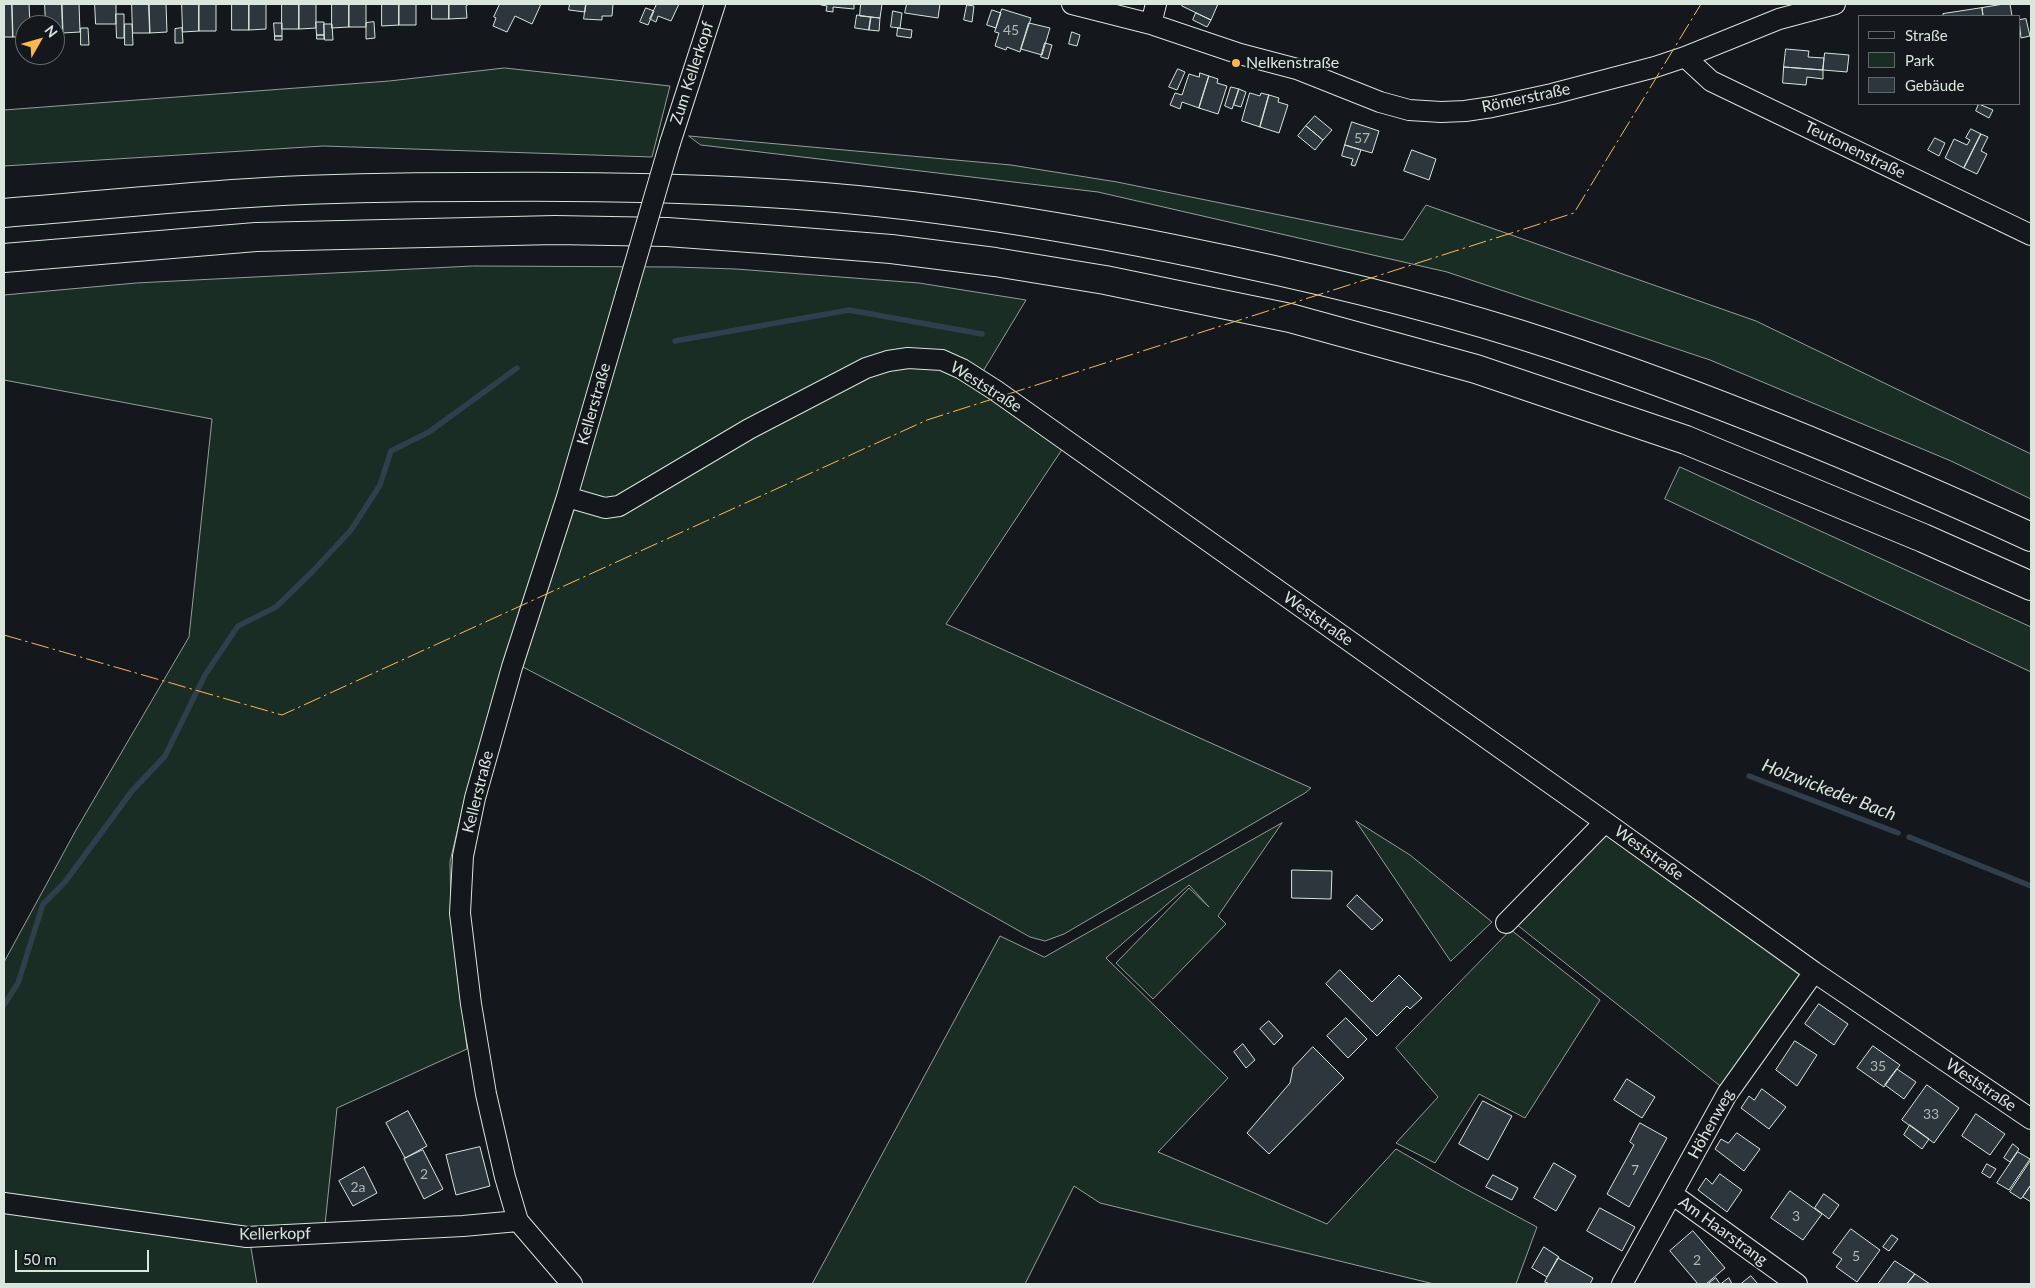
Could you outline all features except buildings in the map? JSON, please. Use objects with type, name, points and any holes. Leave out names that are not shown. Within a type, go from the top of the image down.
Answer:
[{"type":"highway","points":[[4,213],[266,192],[416,187],[553,186],[767,193],[896,204],[1015,219],[1122,237],[1276,270],[1414,304],[1551,345],[1692,394],[1808,440],[1943,497],[2031,537]]},
{"type":"highway","points":[[4,258],[256,237],[555,230],[667,232],[891,249],[995,262],[1105,280],[1290,318],[1476,369],[1686,440],[1915,535],[2031,586]]},
{"type":"street","name":"Zum Kellerkopf","points":[[626,294],[670,143],[715,4]]},
{"type":"street","name":"Römerstraße","points":[[1072,4],[1151,24],[1215,46],[1297,69],[1380,102],[1409,110],[1441,112],[1465,111],[1552,94],[1607,80],[1685,57],[1779,18],[1835,4]]},
{"type":"street","points":[[1151,24],[1156,4]]},
{"type":"street","name":"Teutonenstraße","points":[[1685,57],[1711,81],[2031,235]]},
{"type":"street","name":"Kellerstraße","points":[[572,1284],[518,1221],[505,1177],[486,1094],[470,1004],[460,913],[463,856],[475,798],[509,676],[567,497],[626,294]]},
{"type":"street","name":"Weststraße","points":[[567,497],[605,508],[618,506],[749,429],[866,368],[888,361],[908,358],[942,360],[995,390],[1814,972],[2031,1119]]},
{"type":"street","points":[[1506,923],[1605,822]]},
{"type":"street","name":"Höhenweg","points":[[1622,1284],[1726,1094],[1814,972]]},
{"type":"street","name":"Am Haarstrang","points":[[1672,1194],[1798,1284]]},
{"type":"street","name":"Kellerkopf","points":[[4,1203],[247,1237],[463,1226],[518,1221]]},
{"type":"green space","points":[[505,68],[670,86],[652,157],[323,146],[4,166],[4,110],[389,81]]},
{"type":"green space","points":[[689,136],[1011,165],[1117,182],[1403,240],[1426,205],[1756,321],[2031,454],[2031,499],[1951,461],[1710,360],[1447,272],[1098,192],[701,145]]},
{"type":"green space","points":[[473,266],[736,269],[919,283],[1026,300],[982,373],[904,352],[619,502],[564,492],[466,793],[450,862],[451,910],[467,1049],[337,1108],[325,1225],[248,1228],[4,1194],[4,962],[76,830],[189,637],[212,419],[4,380],[4,295],[136,283]]},
{"type":"green space","points":[[923,365],[957,375],[1063,448],[946,624],[1311,788],[1064,934],[1045,941],[1030,937],[920,875],[521,666],[570,502],[613,515],[869,374]]},
{"type":"green space","points":[[1680,467],[2031,627],[2031,672],[1665,499]]},
{"type":"green space","points":[[1356,821],[1410,855],[1492,922],[1451,961]]},
{"type":"green space","points":[[1282,823],[1218,916],[1226,924],[1153,999],[1116,963],[1189,888],[1209,907],[1189,885],[1106,958],[1228,1078],[1158,1152],[1327,1224],[1396,1149],[1537,1227],[1516,1284],[1434,1284],[1100,1203],[1074,1186],[1025,1284],[812,1284],[1000,936],[1044,957]]},
{"type":"green space","points":[[1610,833],[1806,975],[1724,1089],[1516,924]]},
{"type":"green space","points":[[1511,930],[1600,1000],[1525,1118],[1479,1094],[1435,1163],[1396,1143],[1438,1097],[1396,1048]]},
{"type":"green space","points":[[4,1209],[250,1242],[257,1284],[4,1284]]},
{"type":"waterway","points":[[675,341],[849,310],[982,334]]},
{"type":"waterway","points":[[4,1005],[18,983],[43,904],[65,882],[132,791],[165,756],[205,675],[238,626],[276,607],[351,530],[380,485],[391,451],[429,432],[517,368]]},
{"type":"waterway","name":"Holzwickeder Bach","points":[[1749,776],[1898,833]]},
{"type":"waterway","name":"Holzwickeder Bach","points":[[1909,837],[2031,886]]},
{"type":"power","points":[[4,635],[282,715],[927,420],[1574,213],[1701,4]]},
{"type":"place","name":"Nelkenstraße","points":[[1236,63]]}]
